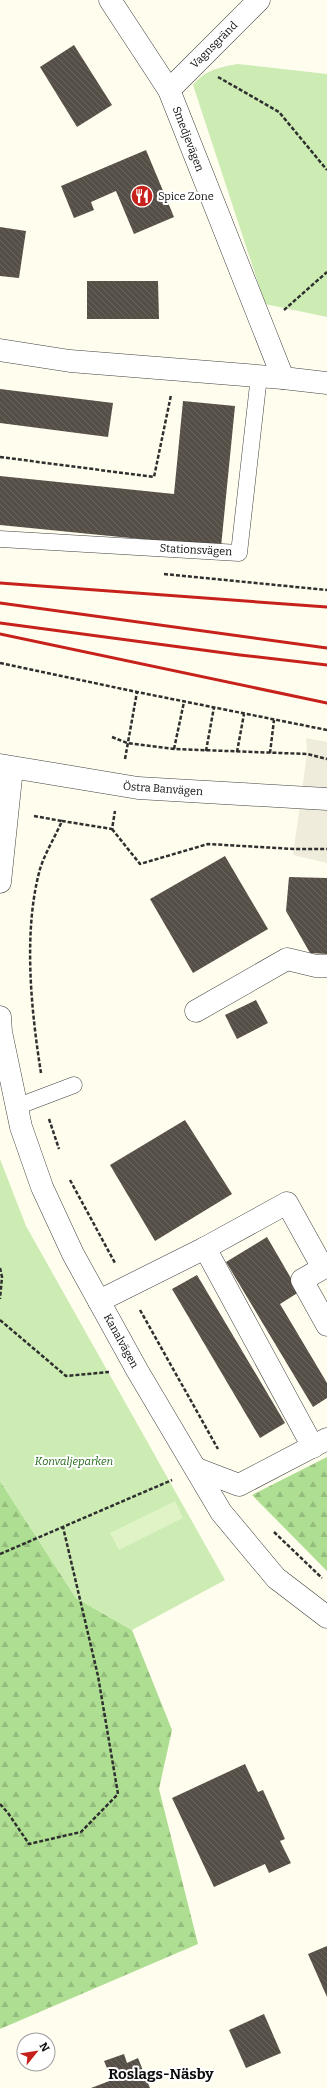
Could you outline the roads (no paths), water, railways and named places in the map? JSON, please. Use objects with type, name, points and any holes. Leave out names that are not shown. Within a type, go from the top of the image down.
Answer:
[{"type":"street","name":"Smedjevägen","points":[[110,0],[169,90],[283,378]]},
{"type":"street","name":"Vagnsgränd","points":[[169,90],[259,0]]},
{"type":"street","points":[[0,350],[70,361],[283,378],[327,384]]},
{"type":"street","points":[[0,882],[6,767]]},
{"type":"street","name":"Östra Banvägen","points":[[6,767],[120,786],[327,799]]},
{"type":"street","points":[[196,1012],[287,959],[316,966],[327,966]]},
{"type":"street","name":"Kanalvägen","points":[[0,1017],[1,1032],[21,1127],[42,1187],[73,1254],[137,1370],[197,1470],[220,1512],[276,1578],[327,1617]]},
{"type":"street","points":[[99,1301],[205,1248],[287,1203],[323,1268],[302,1280],[327,1325]]},
{"type":"street","points":[[197,1470],[239,1485],[320,1443],[205,1248]]},
{"type":"lane","name":"Stationsvägen","points":[[0,539],[239,553],[259,376]]},
{"type":"lane","points":[[16,1107],[74,1085]]},
{"type":"railway","points":[[0,583],[327,607]]},
{"type":"railway","points":[[0,603],[327,648]]},
{"type":"railway","points":[[0,623],[327,665]]},
{"type":"railway","points":[[0,634],[327,703]]},
{"type":"place","name":"Spice Zone","points":[[142,196]]},
{"type":"district","name":"Roslags-Näsby","points":[[161,2074]]},
{"type":"park label","name":"Konvaljeparken","points":[[74,1461]]}]
